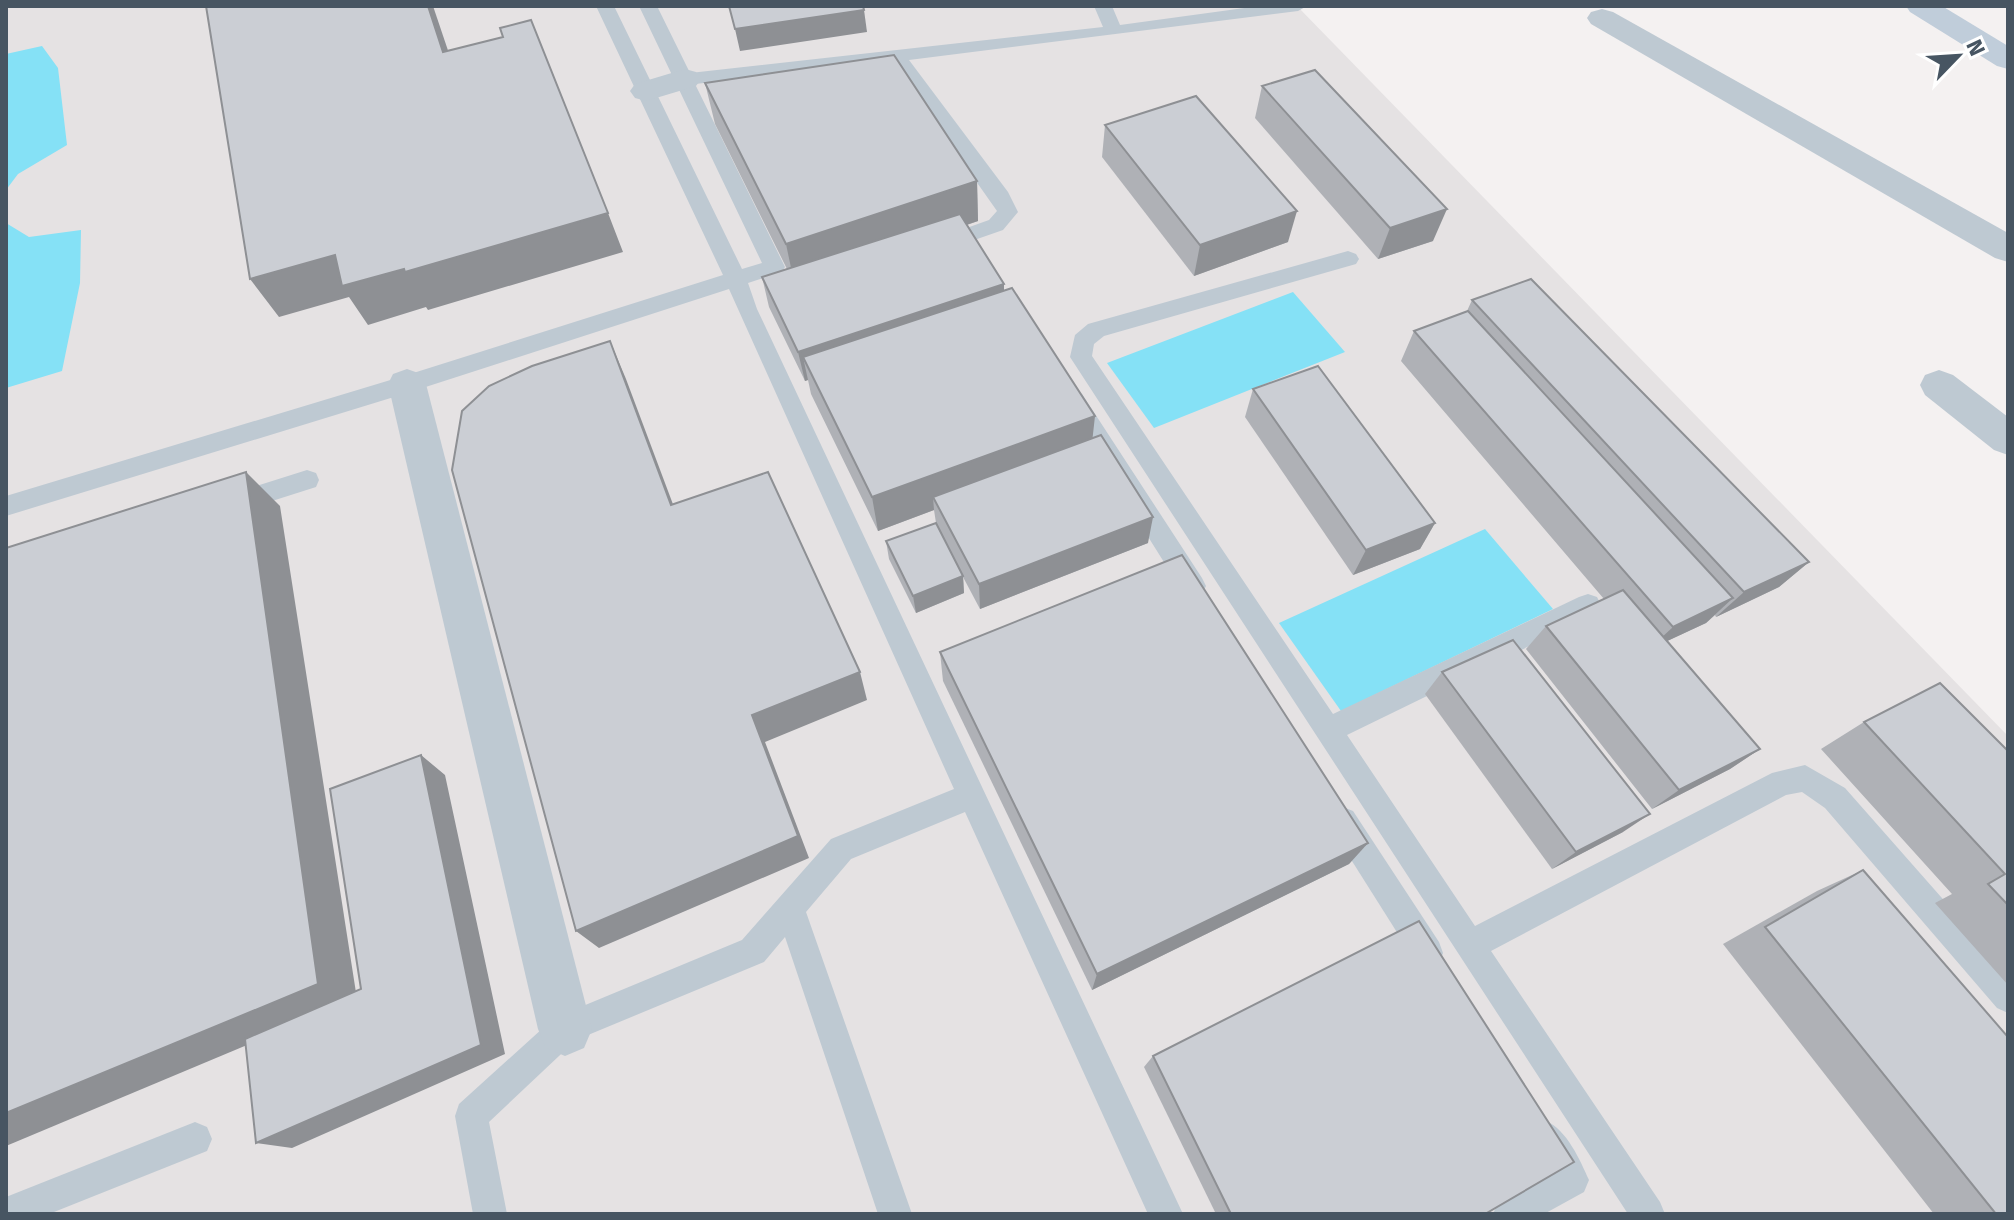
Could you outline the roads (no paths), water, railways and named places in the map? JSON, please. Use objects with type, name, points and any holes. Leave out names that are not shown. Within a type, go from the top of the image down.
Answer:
[{"type":"main road","points":[[1921,6],[2008,59]]},
{"type":"main road","points":[[1966,6],[2008,31]]},
{"type":"street","points":[[1602,18],[2008,249]]},
{"type":"street","points":[[646,91],[685,79]]},
{"type":"street","points":[[407,384],[565,1029]]},
{"type":"street","points":[[1939,385],[2008,439]]},
{"type":"lane","points":[[605,6],[736,279],[753,307],[972,795],[1166,1214]]},
{"type":"lane","points":[[6,506],[407,384],[774,267],[648,6]]},
{"type":"lane","points":[[1103,6],[1114,31]]},
{"type":"lane","points":[[685,79],[898,57],[1298,6]]},
{"type":"lane","points":[[898,57],[1001,197],[1008,212],[996,225],[924,250]]},
{"type":"lane","points":[[969,235],[986,261]]},
{"type":"lane","points":[[1348,259],[1096,330],[1083,341],[1081,357],[1648,1214]]},
{"type":"lane","points":[[1062,381],[1207,607]]},
{"type":"lane","points":[[216,509],[307,480]]},
{"type":"lane","points":[[1328,730],[1588,605]]},
{"type":"lane","points":[[1471,945],[1782,782],[1805,778],[1835,798],[2008,997]]},
{"type":"lane","points":[[1326,794],[1445,980]]},
{"type":"lane","points":[[490,1214],[471,1116],[565,1029],[753,951],[841,849],[972,795]]},
{"type":"lane","points":[[790,909],[895,1214]]},
{"type":"lane","points":[[1510,1214],[1572,1180],[1530,1113]]},
{"type":"lane","points":[[6,1214],[195,1139]]},
{"type":"water","points":[[42,46],[58,68],[67,145],[18,174],[6,190],[6,54]]},
{"type":"water","points":[[6,223],[29,237],[81,230],[80,283],[62,371],[6,388]]},
{"type":"water","points":[[1293,292],[1345,352],[1154,428],[1107,363]]},
{"type":"water","points":[[1485,529],[1553,609],[1341,711],[1279,623]]}]
